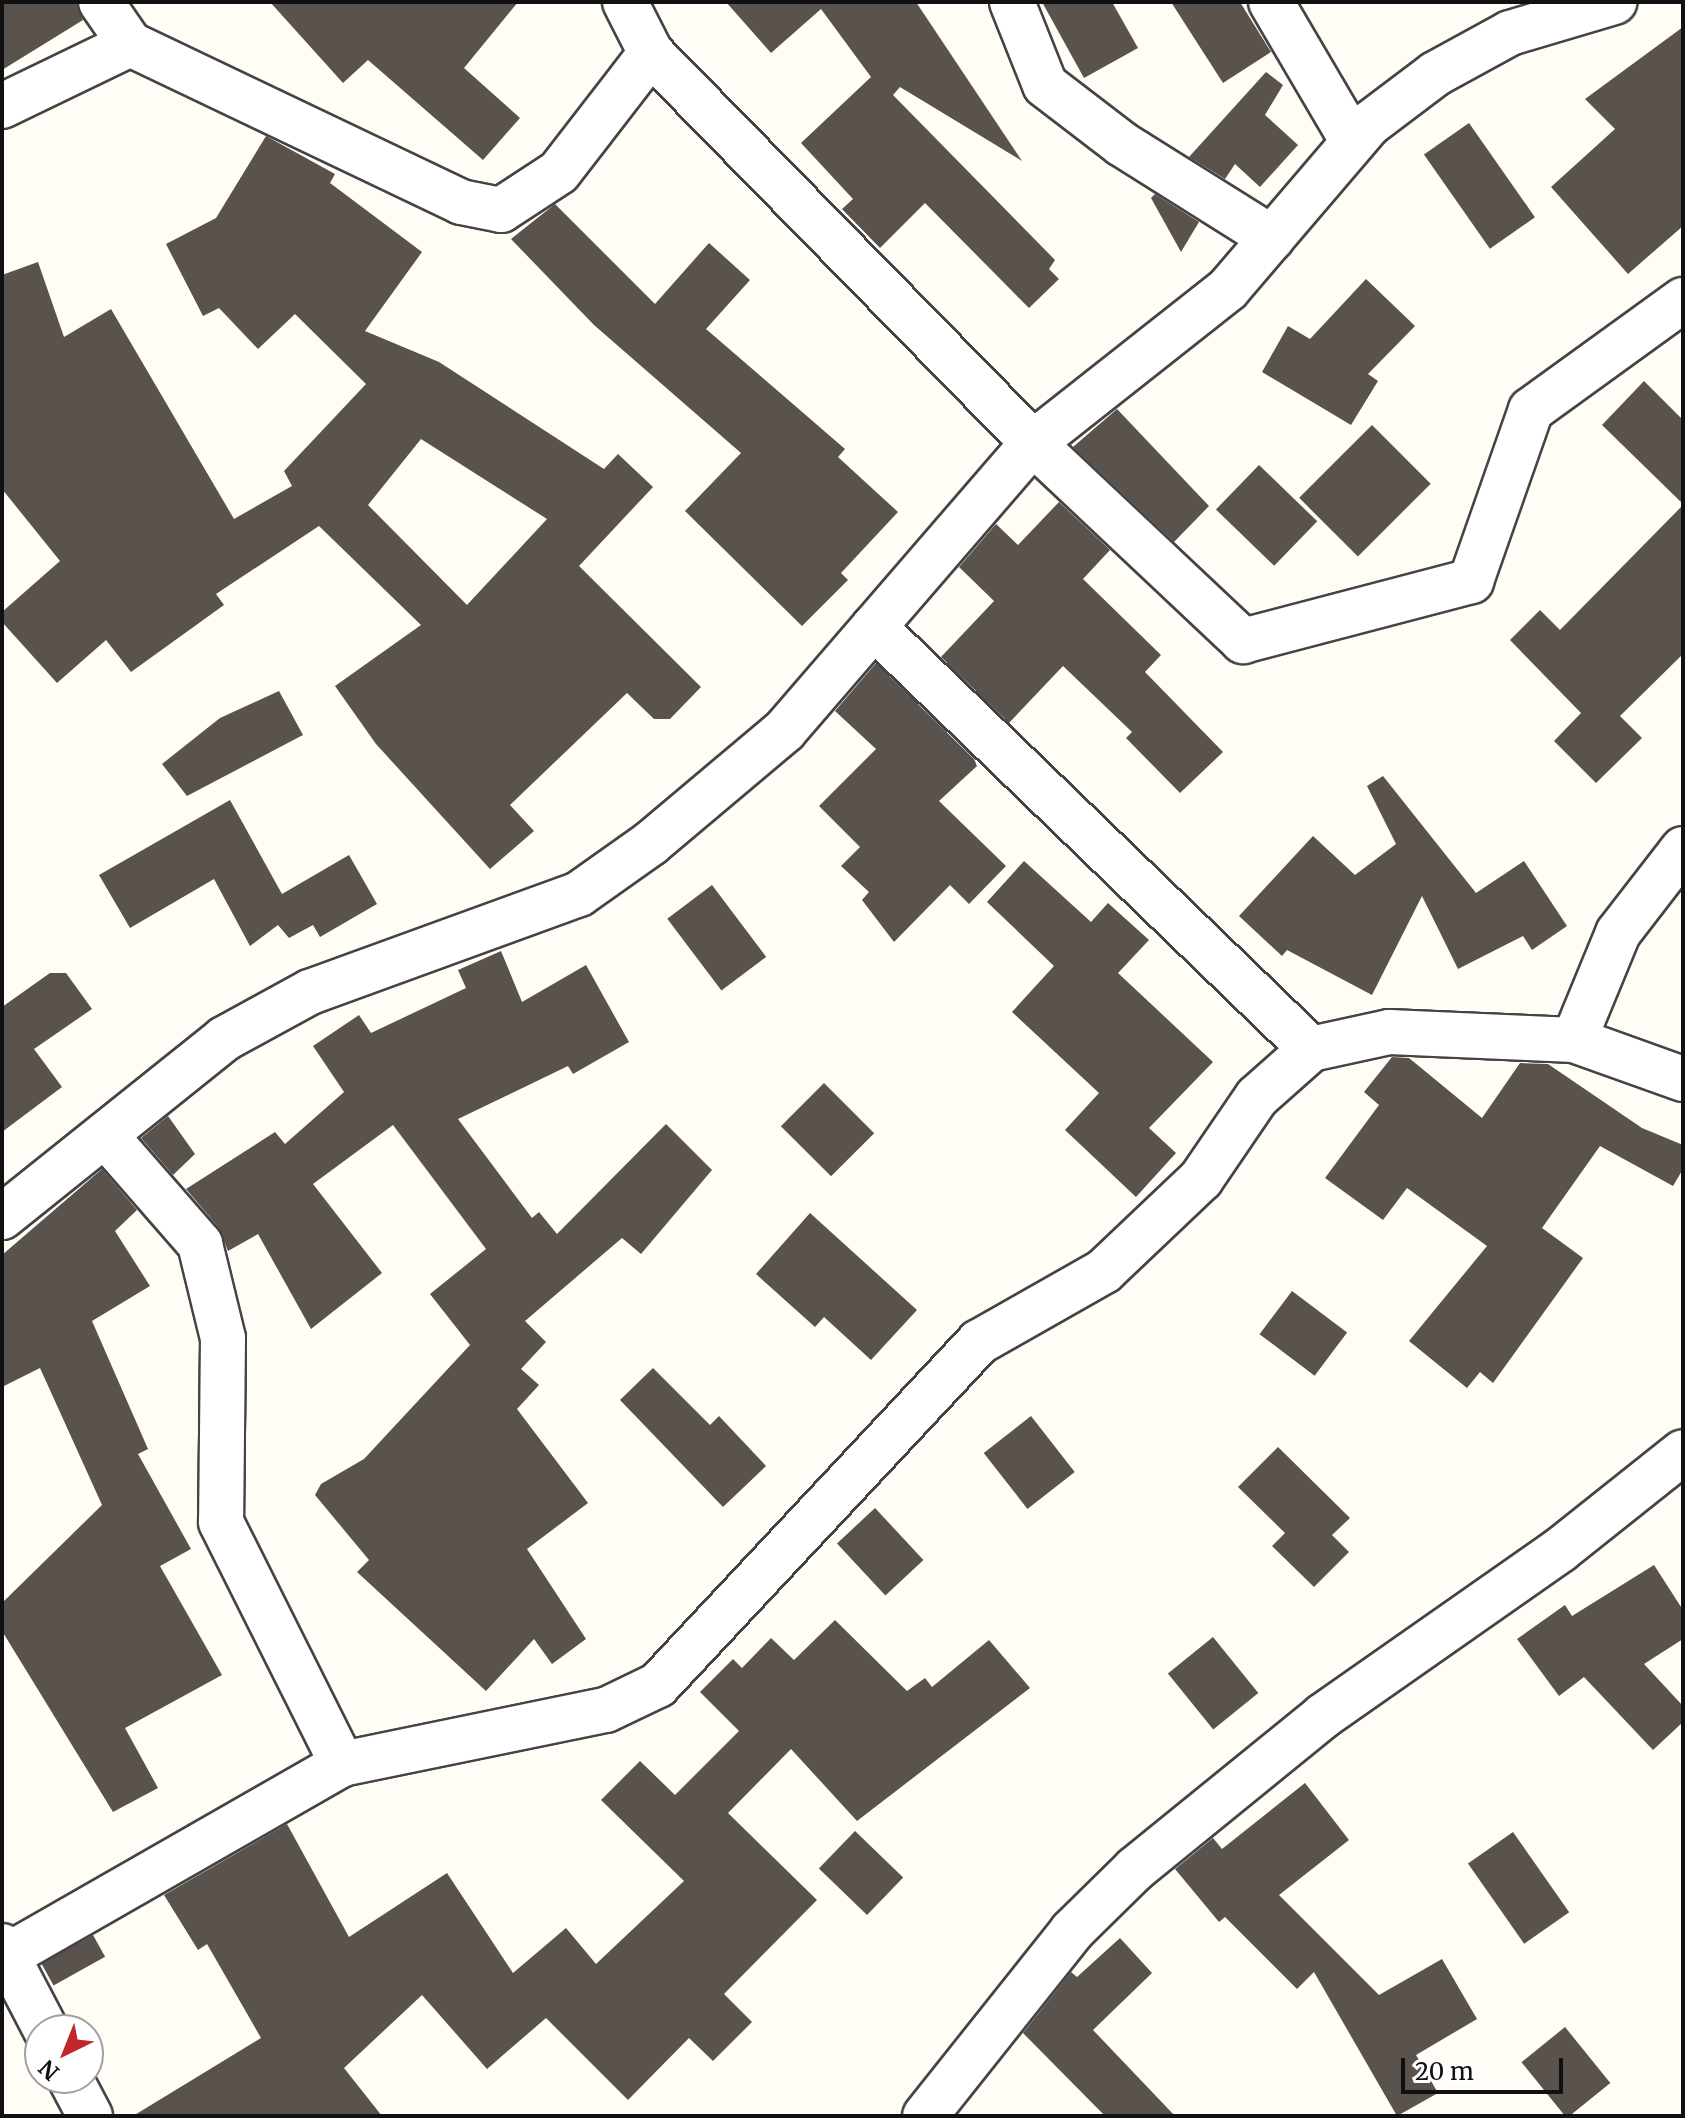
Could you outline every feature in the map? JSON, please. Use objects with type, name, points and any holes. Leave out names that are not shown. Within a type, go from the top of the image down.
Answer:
[{"type":"street","points":[[101,2],[130,44],[461,202],[501,210],[559,172],[651,53]]},
{"type":"street","points":[[625,2],[651,53],[1033,443],[1243,641],[1471,581],[1531,410],[1683,300]]},
{"type":"street","points":[[1012,2],[1045,85],[1122,144],[1272,238]]},
{"type":"street","points":[[1271,2],[1353,142]]},
{"type":"street","points":[[2,1217],[224,1039],[310,992],[579,894],[785,730],[1033,443],[1228,289],[1353,142],[1435,74],[1510,33],[1614,2]]},
{"type":"street","points":[[2,106],[130,44]]},
{"type":"street","points":[[874,627],[1311,1049]]},
{"type":"street","points":[[1574,1040],[1618,933],[1683,849]]},
{"type":"street","points":[[38,2014],[5,1951],[342,1764],[593,1713],[658,1685],[979,1342],[1104,1271],[1201,1179],[1257,1097],[1311,1049],[1389,1032],[1574,1040],[1683,1079]]},
{"type":"street","points":[[105,1135],[200,1244],[223,1338],[221,1522],[342,1764]]},
{"type":"street","points":[[925,2116],[1072,1931],[1135,1869],[1323,1716],[1560,1550],[1683,1452]]},
{"type":"street","points":[[78,2094],[90,2116]]},
{"type":"building","points":[[2,2],[76,2],[83,20],[2,70]]},
{"type":"building","points":[[270,2],[518,2],[464,68],[520,118],[483,160],[368,60],[343,83]]},
{"type":"building","points":[[726,2],[916,2],[1022,161],[900,87],[893,95],[1055,260],[1049,269],[1059,279],[1029,308],[925,203],[880,248],[842,209],[853,199],[801,143],[871,77],[821,9],[771,53]]},
{"type":"building","points":[[1042,2],[1112,2],[1138,48],[1084,78]]},
{"type":"building","points":[[1171,2],[1240,2],[1271,52],[1223,83]]},
{"type":"building","points":[[1683,27],[1683,226],[1628,274],[1551,187],[1615,129],[1585,99]]},
{"type":"building","points":[[1266,72],[1283,85],[1265,115],[1298,145],[1260,187],[1235,164],[1225,179],[1189,157]]},
{"type":"building","points":[[1469,123],[1535,217],[1490,249],[1424,155]]},
{"type":"building","points":[[266,136],[335,174],[330,183],[422,252],[365,331],[439,362],[604,469],[618,454],[653,487],[579,566],[701,687],[670,719],[654,719],[627,693],[510,805],[534,831],[490,869],[376,744],[335,686],[421,625],[319,526],[216,594],[224,605],[131,672],[106,640],[57,683],[2,622],[2,612],[60,561],[2,489],[2,275],[38,262],[64,337],[111,309],[234,519],[292,486],[284,471],[366,384],[295,314],[258,349],[219,308],[203,316],[166,244],[216,218]],"holes":[[[421,439],[547,519],[467,605],[368,505]]]},
{"type":"building","points":[[1155,194],[1199,222],[1181,252],[1151,198]]},
{"type":"building","points":[[555,204],[655,304],[709,243],[750,280],[706,329],[845,449],[838,457],[898,512],[841,573],[848,580],[802,626],[685,511],[741,453],[594,325],[511,239]]},
{"type":"building","points":[[1366,279],[1415,326],[1368,374],[1378,381],[1351,425],[1262,372],[1288,326],[1310,339]]},
{"type":"building","points":[[1644,381],[1683,420],[1683,504],[1602,425]]},
{"type":"building","points":[[1117,409],[1209,506],[1174,542],[1073,447]]},
{"type":"building","points":[[1372,425],[1431,484],[1358,557],[1299,498]]},
{"type":"building","points":[[1259,465],[1317,521],[1274,566],[1216,510]]},
{"type":"building","points":[[1059,502],[1110,550],[1083,579],[1161,655],[1145,672],[1223,752],[1180,793],[1126,738],[1132,732],[1063,666],[1009,723],[941,657],[994,601],[959,567],[996,524],[1018,545]]},
{"type":"building","points":[[1683,505],[1683,654],[1620,716],[1642,738],[1596,783],[1554,741],[1581,713],[1510,640],[1540,610],[1560,630]]},
{"type":"building","points":[[876,663],[974,759],[977,766],[939,801],[1006,866],[969,904],[950,885],[894,942],[862,900],[869,892],[841,866],[860,847],[819,806],[876,749],[835,711]]},
{"type":"building","points":[[279,691],[303,735],[187,796],[162,764],[220,718]]},
{"type":"building","points":[[1383,776],[1476,893],[1524,861],[1567,926],[1532,950],[1523,936],[1458,969],[1422,896],[1372,995],[1287,950],[1282,956],[1239,916],[1313,836],[1355,875],[1396,844],[1367,786]]},
{"type":"building","points":[[230,800],[282,894],[349,855],[377,904],[320,937],[313,925],[289,938],[278,925],[250,946],[214,879],[130,928],[99,875]]},
{"type":"building","points":[[1024,861],[1091,922],[1108,903],[1149,940],[1118,973],[1213,1062],[1149,1128],[1176,1153],[1136,1197],[1065,1130],[1099,1093],[1012,1012],[1054,966],[987,902]]},
{"type":"building","points":[[712,885],[766,957],[721,991],[667,919]]},
{"type":"building","points":[[501,951],[522,1002],[586,965],[629,1042],[573,1074],[568,1066],[458,1119],[532,1218],[539,1212],[557,1234],[666,1124],[712,1170],[641,1254],[622,1238],[525,1321],[546,1342],[521,1369],[539,1385],[517,1409],[588,1503],[527,1549],[586,1639],[552,1664],[534,1639],[486,1691],[357,1572],[369,1560],[315,1495],[321,1484],[364,1459],[470,1345],[430,1294],[486,1249],[393,1125],[313,1184],[382,1273],[311,1329],[258,1234],[228,1251],[219,1228],[186,1189],[275,1132],[285,1144],[344,1092],[313,1046],[359,1015],[371,1033],[466,988],[458,970]]},
{"type":"building","points":[[50,973],[66,973],[92,1009],[34,1049],[62,1087],[2,1132],[2,1007]]},
{"type":"building","points":[[1392,1057],[1409,1058],[1482,1118],[1520,1063],[1548,1064],[1642,1128],[1683,1145],[1683,1169],[1673,1186],[1600,1146],[1542,1228],[1583,1258],[1493,1383],[1480,1372],[1467,1388],[1409,1341],[1487,1246],[1407,1188],[1383,1220],[1325,1178],[1379,1105],[1364,1092]]},
{"type":"building","points":[[824,1083],[874,1133],[831,1176],[781,1126]]},
{"type":"building","points":[[168,1116],[195,1154],[173,1175],[141,1138]]},
{"type":"building","points":[[102,1169],[137,1210],[115,1231],[150,1286],[92,1321],[148,1449],[138,1454],[191,1549],[160,1566],[222,1675],[125,1728],[158,1788],[113,1812],[2,1631],[2,1603],[102,1505],[40,1368],[2,1387],[2,1255]]},
{"type":"building","points":[[810,1213],[917,1310],[871,1360],[824,1317],[815,1327],[756,1274]]},
{"type":"building","points":[[1292,1291],[1347,1333],[1315,1376],[1260,1334]]},
{"type":"building","points":[[653,1368],[710,1425],[719,1416],[766,1466],[723,1507],[620,1400]]},
{"type":"building","points":[[1031,1416],[1075,1472],[1027,1509],[984,1453]]},
{"type":"building","points":[[1278,1447],[1350,1518],[1332,1535],[1349,1552],[1314,1587],[1272,1546],[1285,1533],[1238,1487]]},
{"type":"building","points":[[875,1508],[923,1560],[885,1595],[837,1543]]},
{"type":"building","points":[[1654,1565],[1683,1610],[1683,1639],[1644,1664],[1683,1706],[1683,1722],[1653,1750],[1584,1677],[1559,1696],[1517,1639],[1565,1605],[1572,1616]]},
{"type":"building","points":[[835,1620],[907,1691],[925,1678],[932,1687],[989,1640],[1030,1688],[857,1821],[791,1749],[728,1813],[817,1900],[724,1994],[752,2022],[713,2061],[689,2038],[628,2100],[546,2018],[487,2069],[422,1995],[344,2068],[382,2116],[133,2116],[261,2038],[207,1944],[198,1950],[164,1895],[287,1824],[349,1937],[447,1873],[513,1973],[566,1928],[596,1964],[684,1881],[601,1800],[640,1761],[675,1795],[739,1731],[700,1692],[733,1659],[742,1668],[771,1638],[794,1660]]},
{"type":"building","points":[[1213,1637],[1258,1693],[1213,1729],[1168,1674]]},
{"type":"building","points":[[1305,1783],[1349,1840],[1279,1895],[1379,1995],[1442,1959],[1477,2019],[1416,2055],[1438,2093],[1397,2116],[1314,1972],[1297,1989],[1225,1917],[1219,1922],[1175,1869],[1213,1838],[1222,1849]]},
{"type":"building","points":[[855,1831],[903,1878],[867,1915],[819,1868]]},
{"type":"building","points":[[1513,1832],[1569,1912],[1524,1944],[1468,1864]]},
{"type":"building","points":[[93,1935],[105,1957],[54,1985],[41,1964]]},
{"type":"building","points":[[1120,1938],[1152,1973],[1093,2030],[1175,2116],[1105,2116],[1023,2033],[1071,1972],[1077,1977]]},
{"type":"building","points":[[1565,2027],[1610,2083],[1570,2116],[1565,2116],[1521,2062]]}]
